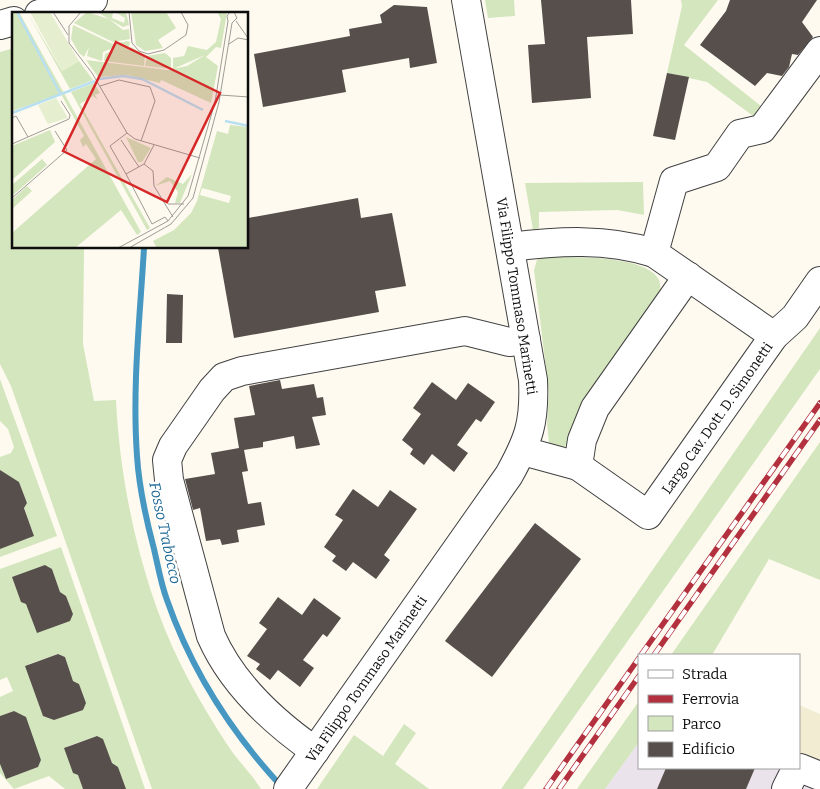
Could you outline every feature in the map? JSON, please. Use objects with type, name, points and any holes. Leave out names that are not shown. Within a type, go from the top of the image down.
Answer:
[{"type":"street","points":[[46,12],[93,0]]},
{"type":"street","name":"Via Filippo Tommaso Marinetti","points":[[288,789],[509,475],[523,451],[531,430],[535,408],[533,380],[466,0]]},
{"type":"street","points":[[654,253],[674,181],[717,167],[740,134],[762,129],[820,50]]},
{"type":"street","name":"Largo Cav. Dott. D. Simonetti","points":[[510,247],[556,241],[596,242],[631,246],[654,253],[774,336],[648,515],[578,466],[523,451]]},
{"type":"street","points":[[578,466],[582,440],[595,408],[688,276]]},
{"type":"street","points":[[774,336],[795,317],[820,281]]},
{"type":"street","points":[[311,756],[238,681],[221,658],[211,636],[169,480],[167,460],[173,446],[212,390],[224,378],[242,371],[465,332],[509,342],[526,340]]},
{"type":"street","points":[[800,768],[820,776]]},
{"type":"street","points":[[786,789],[796,769]]},
{"type":"shaded area","points":[[800,705],[820,714],[820,766],[800,756]]},
{"type":"shaded area","points":[[638,743],[638,769],[800,769],[820,789],[605,789]]},
{"type":"green space","points":[[485,0],[514,0],[515,16],[488,18]]},
{"type":"green space","points":[[681,0],[718,0],[684,45],[761,106],[762,115],[760,121],[707,82],[667,73],[682,6]]},
{"type":"green space","points":[[12,49],[12,249],[84,249],[83,344],[94,401],[116,400],[122,467],[135,536],[144,570],[167,635],[199,699],[233,753],[261,789],[152,789],[11,386],[0,364],[0,52]]},
{"type":"green space","points":[[643,182],[644,215],[617,210],[539,212],[539,228],[533,230],[525,183]]},
{"type":"green space","points":[[544,257],[588,257],[624,261],[639,265],[652,272],[659,280],[661,296],[575,418],[571,442],[563,447],[552,447],[549,443],[547,424],[549,393],[534,270],[537,260]]},
{"type":"green space","points":[[820,328],[820,369],[523,789],[501,789]]},
{"type":"green space","points":[[0,379],[57,536],[0,557],[0,548],[30,538],[33,533],[24,507],[27,503],[19,482],[14,479],[0,484],[0,457],[11,453],[14,447],[8,429],[0,421]]},
{"type":"green space","points":[[820,442],[820,580],[769,559],[713,654],[672,654]]},
{"type":"green space","points":[[61,547],[145,789],[123,789],[124,785],[118,767],[112,763],[103,740],[97,736],[68,746],[66,752],[73,772],[78,775],[83,789],[65,789],[49,776],[14,789],[0,773],[0,764],[4,775],[9,777],[38,767],[41,760],[36,747],[14,711],[0,716],[0,697],[13,691],[7,677],[0,680],[0,569]],"holes":[[[45,565],[52,569],[60,592],[66,596],[73,614],[26,604]],[[58,654],[65,657],[73,681],[79,684],[86,703],[27,670],[29,664]]]},
{"type":"green space","points":[[638,702],[638,743],[605,789],[577,789]]},
{"type":"green space","points":[[404,724],[416,733],[395,764],[429,789],[317,789],[354,735],[383,756]]},
{"type":"building","points":[[541,0],[631,0],[633,34],[587,37],[591,98],[532,103],[528,45],[545,44]]},
{"type":"building","points":[[730,0],[817,0],[802,22],[813,37],[798,55],[792,54],[789,67],[782,76],[767,73],[755,86],[700,45],[726,11]]},
{"type":"building","points":[[394,5],[427,7],[437,63],[410,68],[409,58],[342,70],[346,92],[263,107],[254,54],[350,36],[349,29],[382,23],[380,15]]},
{"type":"building","points":[[667,73],[689,77],[675,140],[653,136]]},
{"type":"building","points":[[358,198],[361,218],[392,213],[406,286],[375,291],[379,312],[234,338],[218,249],[249,249],[249,218]]},
{"type":"building","points":[[167,294],[183,295],[182,343],[166,343]]},
{"type":"building","points":[[280,380],[282,389],[314,384],[317,398],[323,397],[326,415],[312,417],[320,445],[296,449],[294,436],[263,442],[263,447],[244,450],[248,471],[242,472],[248,504],[261,502],[265,525],[237,530],[239,542],[222,545],[220,539],[206,541],[200,508],[193,510],[185,479],[215,474],[211,453],[239,448],[234,418],[255,415],[249,386]]},
{"type":"building","points":[[432,382],[456,400],[468,383],[495,402],[481,422],[476,419],[457,445],[468,453],[454,472],[432,454],[424,465],[410,454],[413,449],[402,440],[421,414],[413,408]]},
{"type":"building","points":[[0,470],[19,482],[27,503],[24,508],[34,536],[0,549]]},
{"type":"building","points":[[353,489],[378,507],[390,490],[417,509],[384,555],[390,560],[376,579],[353,562],[346,571],[332,561],[336,556],[324,547],[343,520],[335,515]]},
{"type":"building","points":[[535,523],[581,559],[492,677],[445,641]]},
{"type":"building","points":[[45,565],[52,569],[60,592],[66,596],[73,614],[70,621],[37,633],[26,604],[21,602],[12,577]]},
{"type":"building","points":[[278,597],[302,615],[314,598],[341,618],[327,637],[323,634],[303,660],[314,668],[300,687],[278,670],[270,680],[256,669],[260,664],[247,656],[267,629],[259,623]]},
{"type":"building","points":[[58,654],[65,657],[73,681],[79,684],[86,703],[83,710],[54,720],[43,716],[25,666]]},
{"type":"building","points":[[14,711],[26,717],[41,760],[38,767],[6,779],[0,764],[0,716]]},
{"type":"building","points":[[97,736],[103,739],[112,763],[118,767],[126,789],[83,789],[78,775],[73,773],[64,748]]},
{"type":"building","points":[[666,769],[755,769],[746,789],[657,789]]},
{"type":"waterway","name":"Fosso Trabocco","points":[[144,249],[135,404],[137,456],[143,503],[161,581],[188,651],[215,699],[246,744],[281,786]]},
{"type":"railway","points":[[642,654],[820,403]]},
{"type":"railway","points":[[655,654],[820,420]]},
{"type":"railway","points":[[546,789],[638,659]]},
{"type":"railway","points":[[559,789],[638,677]]}]
